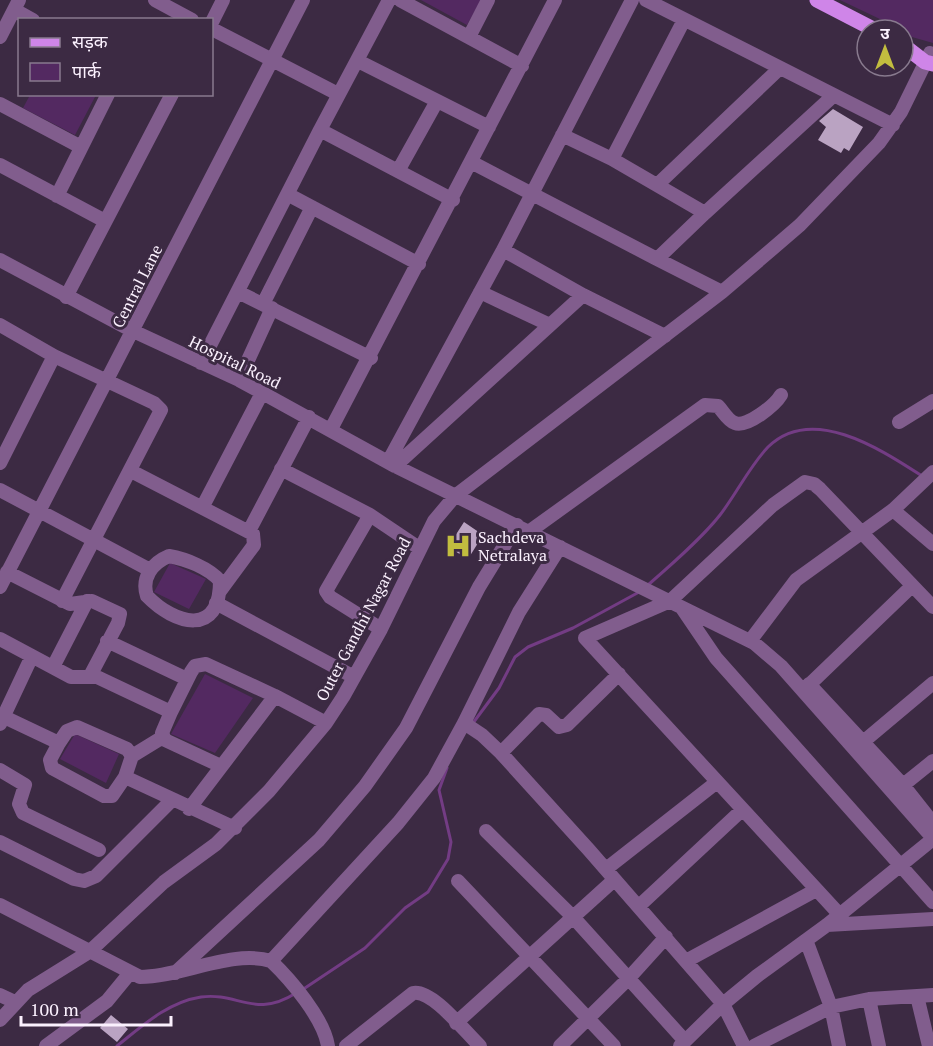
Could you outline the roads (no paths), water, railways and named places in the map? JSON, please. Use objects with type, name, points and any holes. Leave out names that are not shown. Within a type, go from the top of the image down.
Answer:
[{"type":"main road","points":[[817,0],[855,20]]},
{"type":"main road","points":[[915,50],[930,58]]},
{"type":"street","points":[[155,0],[188,18]]},
{"type":"street","points":[[213,20],[223,0]]},
{"type":"street","name":"Central Lane","points":[[0,587],[303,0]]},
{"type":"street","points":[[201,363],[289,195],[338,94],[358,61],[389,0]]},
{"type":"street","points":[[400,0],[522,66]]},
{"type":"street","points":[[469,37],[488,0]]},
{"type":"street","points":[[331,429],[453,200],[555,0]]},
{"type":"street","points":[[392,464],[632,0]]},
{"type":"street","points":[[646,0],[893,125]]},
{"type":"street","points":[[0,37],[17,5],[31,18]]},
{"type":"street","points":[[612,159],[684,20]]},
{"type":"street","points":[[213,30],[338,94]]},
{"type":"street","name":"Outer Gandhi Nagar Road","points":[[0,1020],[15,1002],[39,982],[89,952],[164,882],[235,828],[326,723],[381,629],[434,521],[455,496],[722,292],[828,198],[893,125],[930,58]]},
{"type":"street","points":[[358,61],[489,127]]},
{"type":"street","points":[[657,185],[779,69]]},
{"type":"street","points":[[57,196],[107,96]]},
{"type":"street","points":[[66,297],[171,96]]},
{"type":"street","points":[[657,259],[833,96]]},
{"type":"street","points":[[398,171],[437,101]]},
{"type":"street","points":[[0,104],[81,147]]},
{"type":"street","points":[[320,130],[453,200]]},
{"type":"street","points":[[562,135],[612,159],[705,213]]},
{"type":"street","points":[[471,162],[722,292]]},
{"type":"street","points":[[0,165],[105,221]]},
{"type":"street","points":[[289,195],[419,264]]},
{"type":"street","points":[[239,380],[267,306],[312,207]]},
{"type":"street","points":[[503,250],[583,295],[665,336]]},
{"type":"street","name":"Hospital Road","points":[[0,260],[66,297],[239,380],[392,464],[752,642]]},
{"type":"street","points":[[238,292],[370,358]]},
{"type":"street","points":[[480,292],[550,325]]},
{"type":"street","points":[[392,464],[583,295]]},
{"type":"street","points":[[0,325],[54,356],[154,403],[161,410],[92,538],[62,601]]},
{"type":"street","points":[[0,463],[6,433],[54,356]]},
{"type":"street","points":[[202,506],[262,393]]},
{"type":"street","points":[[176,973],[319,840],[365,786],[406,728],[479,588],[523,528],[705,405],[718,406],[732,422],[743,424],[772,407],[781,395]]},
{"type":"street","points":[[899,422],[933,401]]},
{"type":"street","points":[[249,531],[309,417]]},
{"type":"street","points":[[281,469],[370,515],[419,548]]},
{"type":"street","points":[[130,471],[202,506],[249,531],[255,537],[254,545],[206,618],[200,622],[186,621],[147,596],[144,585],[150,570],[163,558],[179,557],[212,573],[220,581],[218,597]]},
{"type":"street","points":[[752,642],[796,580],[893,510],[929,477]]},
{"type":"street","points":[[840,915],[585,638],[671,601],[773,505],[805,482],[814,484],[933,607]]},
{"type":"street","points":[[0,490],[150,570]]},
{"type":"street","points":[[893,510],[933,544]]},
{"type":"street","points":[[370,515],[326,591],[330,597],[381,629]]},
{"type":"street","points":[[271,961],[412,807],[443,763],[466,725],[519,612],[560,547]]},
{"type":"street","points":[[7,572],[70,604],[87,600],[97,602],[120,614],[90,676]]},
{"type":"street","points":[[809,685],[912,586]]},
{"type":"street","points":[[218,597],[354,677]]},
{"type":"street","points":[[52,667],[87,600]]},
{"type":"street","points":[[671,601],[716,658],[933,902]]},
{"type":"street","points":[[0,639],[71,677],[90,676],[105,680],[171,712]]},
{"type":"street","points":[[107,641],[188,679]]},
{"type":"street","points":[[486,831],[573,917],[682,1044],[723,1004],[840,915],[933,839],[863,742],[775,648],[752,642]]},
{"type":"street","points":[[752,642],[782,666],[898,790],[933,823]]},
{"type":"street","points":[[32,656],[1,719],[59,743]]},
{"type":"street","points":[[132,756],[127,749],[77,727],[66,731],[50,760],[52,768],[104,796],[112,796],[125,777],[132,756],[163,737],[171,712],[195,666],[206,664],[326,723]]},
{"type":"street","points":[[501,753],[539,714],[546,715],[559,728],[567,725],[619,674]]},
{"type":"street","points":[[863,742],[933,683]]},
{"type":"street","points":[[189,809],[275,696]]},
{"type":"street","points":[[466,725],[482,735],[501,753],[666,937],[723,1004],[744,1046]]},
{"type":"street","points":[[163,737],[221,766]]},
{"type":"street","points":[[898,790],[933,761]]},
{"type":"street","points":[[0,770],[25,785],[19,804],[23,813],[99,850]]},
{"type":"street","points":[[125,777],[189,809],[235,828]]},
{"type":"street","points":[[456,1023],[532,957],[573,917],[610,874],[717,782]]},
{"type":"street","points":[[0,842],[74,879],[89,880],[172,800]]},
{"type":"street","points":[[639,906],[742,810]]},
{"type":"street","points":[[458,881],[494,922],[532,957],[614,1046]]},
{"type":"street","points":[[686,961],[816,890]]},
{"type":"street","points":[[0,905],[130,973],[150,977],[246,958],[271,961],[311,1008],[322,1028],[328,1046]]},
{"type":"street","points":[[827,925],[933,919]]},
{"type":"street","points":[[560,1046],[628,979],[666,937]]},
{"type":"street","points":[[806,940],[831,1007],[839,1046]]},
{"type":"street","points":[[46,1046],[107,1001],[130,973]]},
{"type":"street","points":[[346,1046],[413,993],[425,993],[478,1046]]},
{"type":"street","points":[[0,995],[15,1002]]},
{"type":"street","points":[[754,1046],[831,1007],[869,999],[933,995]]},
{"type":"street","points":[[917,996],[929,1046]]},
{"type":"street","points":[[869,999],[879,1046]]},
{"type":"waterway","points":[[648,585],[713,524],[761,455],[768,447],[786,435],[805,430],[825,430],[846,435],[886,454],[922,476]]},
{"type":"waterway","points":[[473,723],[499,688],[515,657],[528,647],[573,628],[641,591]]},
{"type":"waterway","points":[[302,990],[365,948],[405,908],[428,892],[448,859],[451,842],[439,790],[447,768]]},
{"type":"waterway","points":[[117,1046],[156,1016],[189,1000],[214,996],[247,1003],[269,1004],[296,993]]},
{"type":"place","name":"Sachdeva Netralaya","points":[[458,546]]}]
